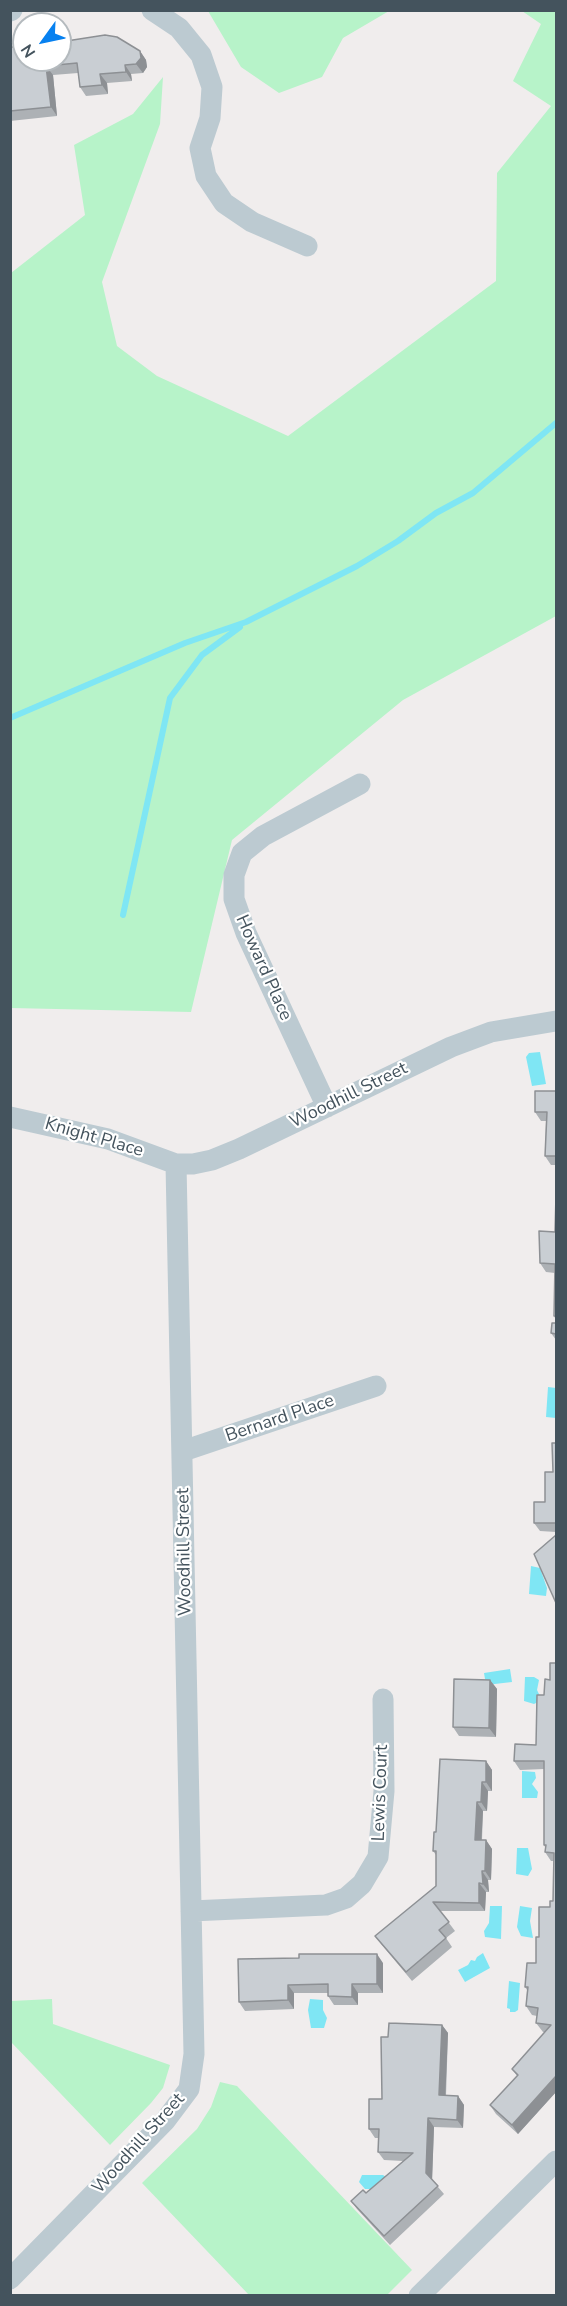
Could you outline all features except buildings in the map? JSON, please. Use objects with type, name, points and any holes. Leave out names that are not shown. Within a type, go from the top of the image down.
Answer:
[{"type":"street","points":[[152,10],[178,28],[201,55],[212,87],[210,118],[200,148],[206,176],[224,203],[252,222],[307,246]]},
{"type":"street","name":"Howard Place","points":[[327,1107],[246,933],[234,899],[234,875],[242,853],[263,836],[360,784]]},
{"type":"street","name":"Woodhill Street","points":[[10,2279],[165,2121],[189,2089],[194,2054],[176,1164],[193,1164],[212,1160],[471,1039],[491,1032],[556,1021]]},
{"type":"street","name":"Knight Place","points":[[10,1117],[108,1139],[176,1164]]},
{"type":"street","name":"Bernard Place","points":[[183,1451],[376,1386]]},
{"type":"street","name":"Lewis Court","points":[[191,1911],[326,1905],[346,1898],[362,1884],[378,1857],[384,1791],[383,1699]]},
{"type":"street","points":[[419,2295],[556,2161]]},
{"type":"green space","points":[[208,11],[389,11],[343,38],[322,77],[279,93],[241,67]]},
{"type":"green space","points":[[522,11],[556,11],[556,616],[403,700],[232,840],[191,1012],[11,1008],[11,273],[85,215],[74,145],[133,114],[163,77],[160,124],[102,282],[117,346],[157,376],[288,436],[496,281],[497,173],[551,106],[513,81],[541,24]]},
{"type":"green space","points":[[52,1999],[53,2024],[170,2065],[163,2088],[110,2145],[11,2042],[11,2001]]},
{"type":"green space","points":[[220,2082],[237,2086],[412,2270],[387,2295],[249,2295],[142,2183],[197,2129],[211,2107]]},
{"type":"water","points":[[540,1052],[546,1084],[532,1086],[526,1057],[529,1053]]},
{"type":"water","points":[[548,1387],[556,1388],[556,1418],[546,1417]]},
{"type":"water","points":[[531,1566],[540,1568],[547,1588],[546,1596],[529,1594]]},
{"type":"water","points":[[510,1669],[512,1682],[486,1685],[484,1673]]},
{"type":"water","points":[[525,1677],[534,1677],[539,1680],[537,1690],[540,1696],[538,1702],[534,1704],[524,1701]]},
{"type":"water","points":[[522,1771],[535,1772],[536,1778],[532,1784],[538,1792],[537,1798],[522,1798]]},
{"type":"water","points":[[517,1848],[528,1848],[532,1869],[528,1876],[516,1874]]},
{"type":"water","points":[[490,1906],[502,1906],[501,1939],[485,1937],[484,1931],[489,1923]]},
{"type":"water","points":[[520,1906],[532,1908],[530,1921],[533,1938],[521,1936],[517,1927]]},
{"type":"water","points":[[483,1953],[490,1968],[465,1982],[458,1970],[468,1965],[471,1960],[475,1961]]},
{"type":"water","points":[[509,1981],[520,1983],[518,2010],[515,2012],[510,2012],[507,2008]]},
{"type":"water","points":[[310,1999],[323,2000],[323,2010],[327,2018],[324,2028],[311,2028],[308,2010]]},
{"type":"water","points":[[362,2175],[386,2177],[376,2189],[365,2189],[359,2182]]},
{"type":"waterway","points":[[10,718],[185,643],[246,622],[357,566],[398,541],[436,513],[473,493],[556,423]]},
{"type":"waterway","points":[[123,915],[170,698],[202,655],[240,627]]}]
